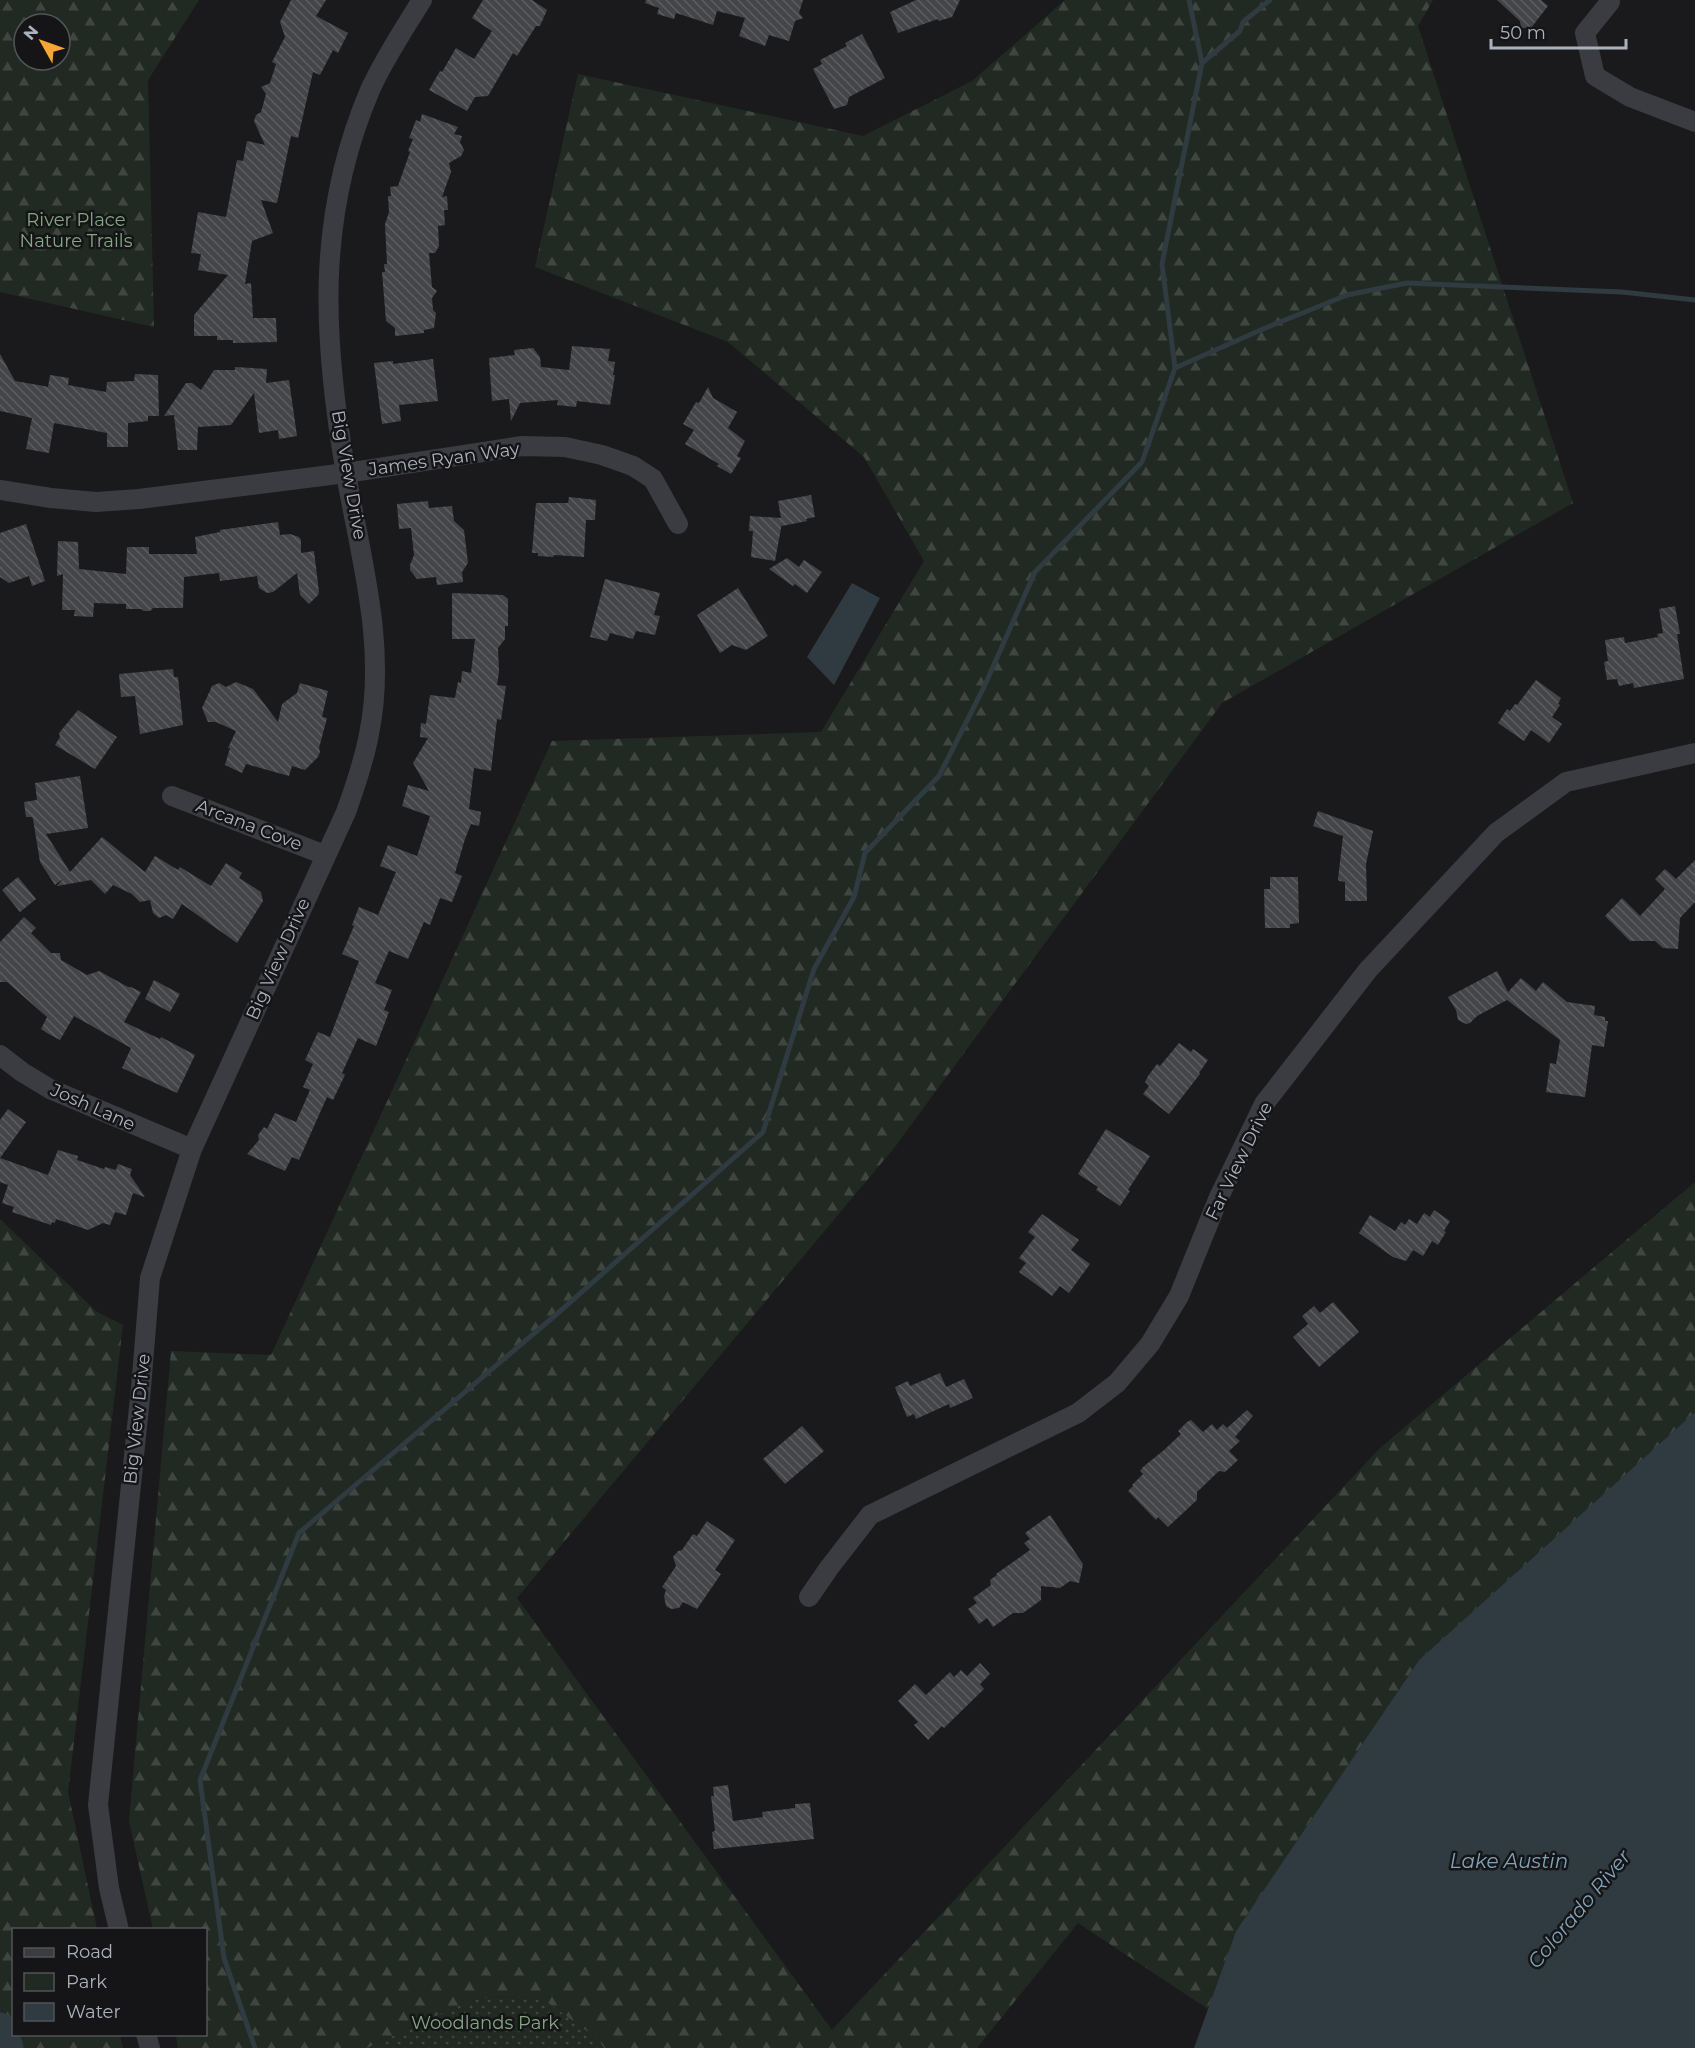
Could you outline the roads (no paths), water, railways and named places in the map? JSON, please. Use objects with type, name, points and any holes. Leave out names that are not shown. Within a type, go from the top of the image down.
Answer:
[{"type":"street","name":"Big View Drive","points":[[119,1928],[109,1888],[99,1799],[150,1278],[192,1149],[346,813],[360,773],[370,732],[374,693],[372,620],[367,578],[346,473],[327,327],[327,285],[336,197],[352,141],[370,90],[422,0]]},
{"type":"street","points":[[1610,2],[1585,33],[1595,76],[1630,97],[1695,122]]},
{"type":"street","name":"James Ryan Way","points":[[0,490],[96,502],[139,499],[346,473],[522,446],[565,447],[633,466],[653,479],[678,524]]},
{"type":"street","name":"Far View Drive","points":[[809,1597],[870,1515],[1078,1413],[1117,1383],[1150,1344],[1179,1296],[1219,1197],[1264,1104],[1368,970],[1496,833],[1566,782],[1695,753]]},
{"type":"street","name":"Arcana Cove","points":[[172,796],[325,855]]},
{"type":"street","name":"Josh Lane","points":[[0,1055],[50,1089],[192,1149]]},
{"type":"water","points":[[852,583],[880,598],[834,685],[807,657]]},
{"type":"water","name":"Lake Austin","points":[[1695,1412],[1695,2048],[1194,2048],[1236,1931],[1419,1660]]},
{"type":"waterway","points":[[1189,0],[1202,63]]},
{"type":"waterway","points":[[1175,368],[1162,264],[1202,63],[1240,31],[1243,22],[1270,0]]},
{"type":"waterway","points":[[255,2048],[224,1958],[200,1780],[299,1533],[558,1313],[763,1132],[814,969],[854,897],[865,853],[939,776],[984,687],[1035,572],[1142,462],[1175,368],[1347,295],[1407,283],[1622,292],[1695,300]]},
{"type":"waterway","points":[[0,2029],[7,2048]]},
{"type":"park label","name":"River Place Nature Trails","points":[[76,230]]},
{"type":"park label","name":"Woodlands Park","points":[[485,2023]]},
{"type":"water label","name":"Colorado River","points":[[1579,1909]]}]
